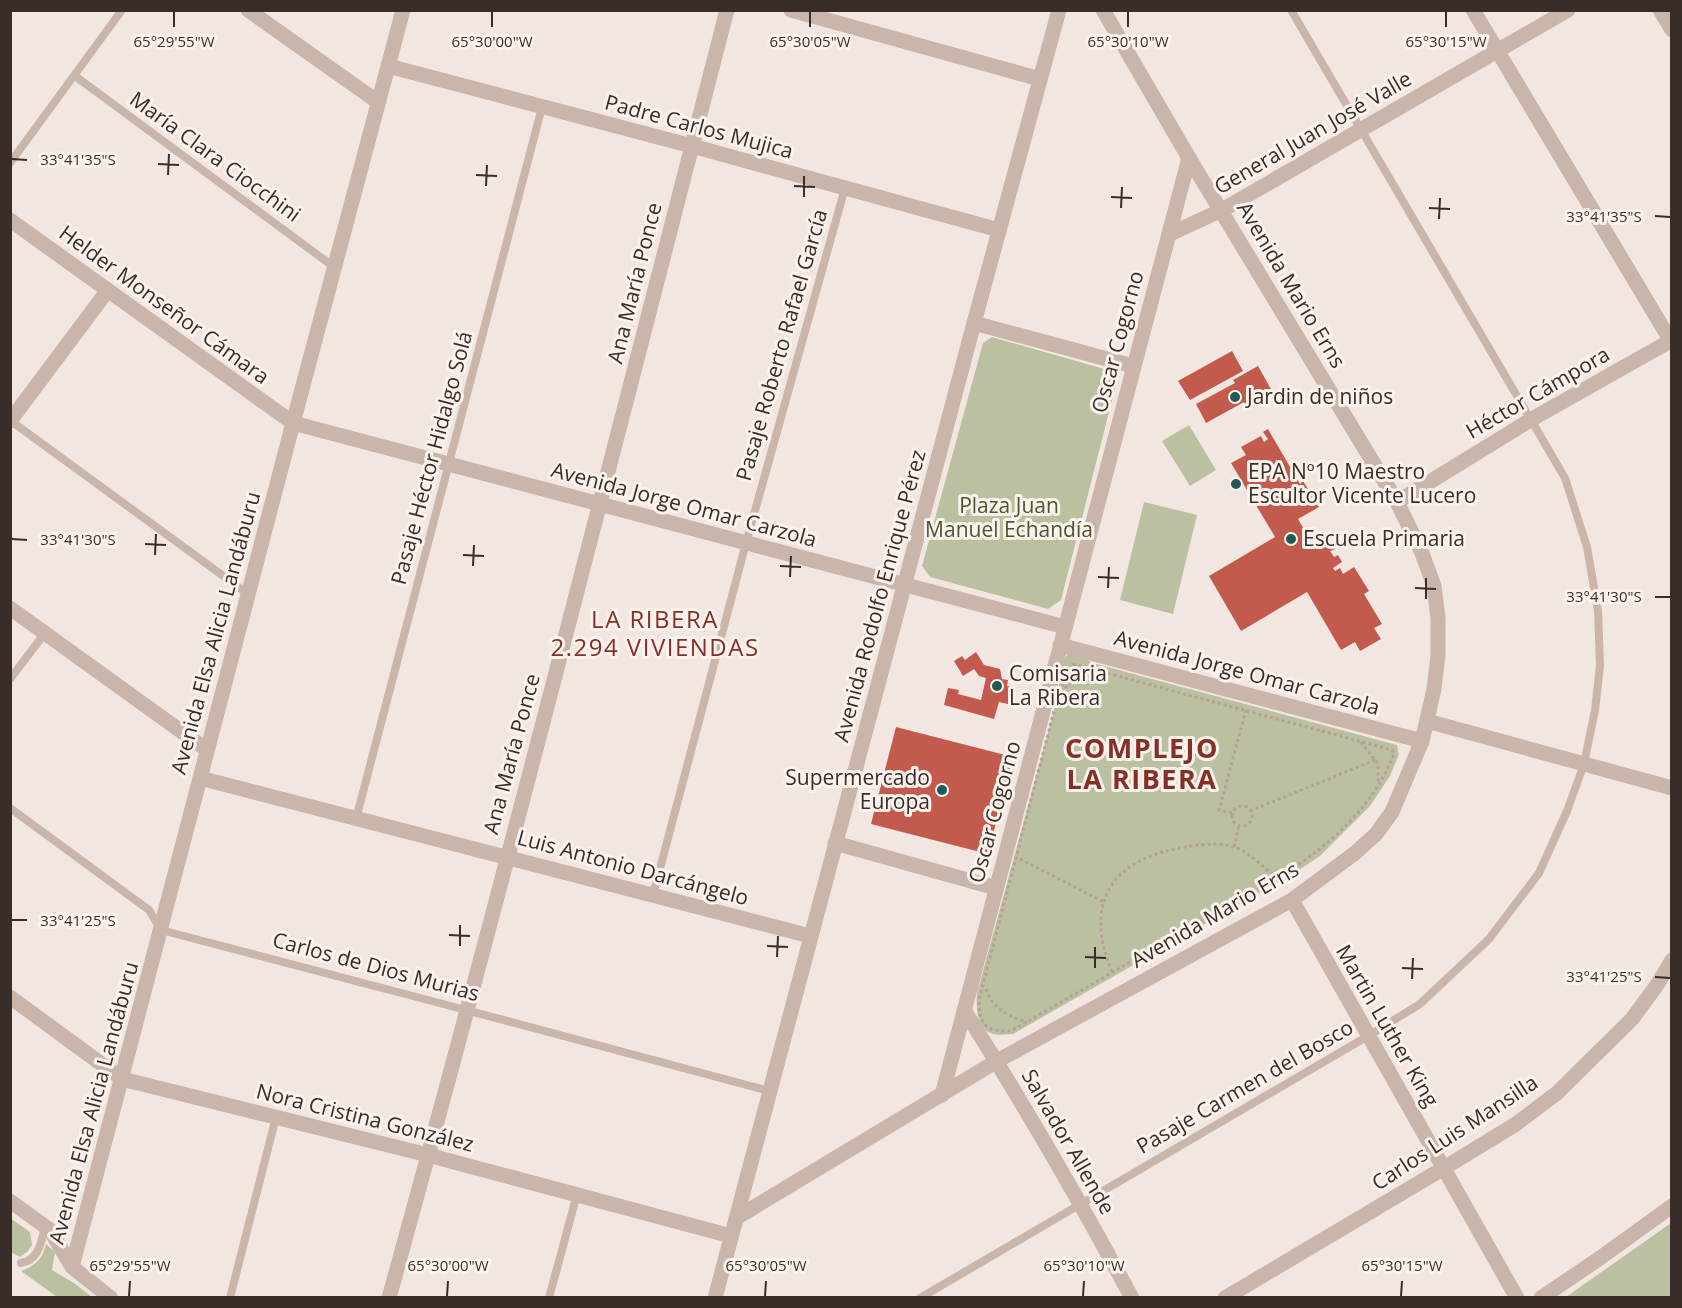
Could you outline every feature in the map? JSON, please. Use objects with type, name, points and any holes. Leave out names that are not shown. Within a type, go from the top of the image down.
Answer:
[{"type":"street","points":[[248,10],[378,102]]},
{"type":"street","name":"Avenida Elsa Alicia Landáburu","points":[[72,1267],[403,10]]},
{"type":"street","name":"Ana María Ponce","points":[[388,1298],[600,504],[727,10]]},
{"type":"street","points":[[791,10],[1040,79]]},
{"type":"street","name":"Avenida Rodolfo Enrique Pérez","points":[[715,1298],[1059,10]]},
{"type":"street","name":"Avenida Mario Erns","points":[[736,1218],[997,1061],[1292,900],[1355,853],[1376,834],[1392,812],[1422,741],[1434,689],[1438,655],[1434,586],[1422,553],[1396,502],[1189,158],[1103,10]]},
{"type":"street","points":[[1473,10],[1671,341]]},
{"type":"street","name":"General Juan José Valle","points":[[1170,234],[1222,210],[1568,10]]},
{"type":"street","points":[[1660,10],[1671,30]]},
{"type":"street","name":"Padre Carlos Mujica","points":[[388,66],[999,230]]},
{"type":"street","name":"Oscar Cogorno","points":[[942,1095],[1189,158]]},
{"type":"street","name":"Helder Monseñor Cámara","points":[[10,220],[293,423]]},
{"type":"street","points":[[11,421],[108,290]]},
{"type":"street","points":[[974,323],[1133,366]]},
{"type":"street","name":"Héctor Cámpora","points":[[1396,502],[1532,419],[1671,341]]},
{"type":"street","name":"Avenida Jorge Omar Carzola","points":[[293,423],[1065,627]]},
{"type":"street","points":[[10,608],[207,750]]},
{"type":"street","name":"Avenida Jorge Omar Carzola","points":[[1060,645],[1422,741]]},
{"type":"street","points":[[1427,721],[1671,788]]},
{"type":"street","name":"Luis Antonio Darcángelo","points":[[200,778],[810,936]]},
{"type":"street","points":[[835,843],[996,888]]},
{"type":"street","name":"Martin Luther King","points":[[1292,900],[1517,1298]]},
{"type":"street","name":"Carlos Luis Mansilla","points":[[1225,1298],[1516,1124],[1557,1093],[1632,1019],[1657,985],[1671,960]]},
{"type":"street","name":"Nora Cristina González","points":[[10,997],[122,1079],[428,1155],[731,1236]]},
{"type":"street","name":"Salvador Allende","points":[[964,1010],[997,1061],[1081,1204],[1132,1298]]},
{"type":"street","points":[[10,1201],[50,1230],[72,1267],[111,1298]]},
{"type":"street","points":[[1541,1298],[1671,1206]]},
{"type":"lane","points":[[10,163],[123,10]]},
{"type":"lane","name":"Pasaje Carmen del Bosco","points":[[920,1298],[1420,1004],[1489,939],[1539,873],[1567,811],[1584,764],[1595,710],[1600,666],[1598,610],[1587,547],[1565,478],[1292,10]]},
{"type":"lane","name":"María Clara Ciocchini","points":[[75,76],[334,267]]},
{"type":"lane","name":"Pasaje Héctor Hidalgo Solá","points":[[356,819],[542,107]]},
{"type":"lane","name":"Pasaje Roberto Rafael García","points":[[653,895],[746,543],[845,188]]},
{"type":"lane","points":[[11,421],[248,594]]},
{"type":"lane","points":[[10,679],[45,633]]},
{"type":"lane","points":[[10,808],[149,910],[161,930]]},
{"type":"lane","name":"Carlos de Dios Murias","points":[[161,930],[770,1091]]},
{"type":"lane","points":[[230,1298],[276,1117]]},
{"type":"lane","points":[[549,1298],[578,1194]]},
{"type":"lane","points":[[21,1263],[28,1262],[35,1255],[45,1227]]},
{"type":"path","points":[[1073,664],[1112,674],[1361,741],[1392,750],[1394,753],[1378,785],[1353,818],[1310,857],[1011,1031],[999,1031],[982,1022],[979,1000],[1058,696],[1069,667],[1073,664]]},
{"type":"path","points":[[1058,696],[1075,678],[1112,674]]},
{"type":"path","points":[[1232,813],[1219,810],[1246,710]]},
{"type":"path","points":[[1361,741],[1378,764],[1378,785]]},
{"type":"path","points":[[1250,812],[1375,760]]},
{"type":"path","points":[[1242,807],[1250,812],[1250,821],[1246,825],[1239,825],[1232,819],[1232,813],[1236,808],[1242,807]]},
{"type":"path","points":[[1234,847],[1239,825]]},
{"type":"path","points":[[1112,972],[1103,948],[1100,926],[1101,908],[1117,877],[1135,864],[1169,850],[1190,846],[1224,845],[1234,847],[1258,861],[1276,878]]},
{"type":"path","points":[[1016,857],[1104,902]]},
{"type":"path","points":[[984,981],[988,993],[997,1006],[1013,1018],[1027,1022]]},
{"type":"green space","name":"Plaza Juan Manuel Echandía","points":[[992,337],[1111,371],[1117,381],[1061,600],[1048,609],[930,577],[922,566],[983,343]]},
{"type":"green space","points":[[1189,425],[1216,470],[1190,486],[1162,441]]},
{"type":"green space","points":[[1144,502],[1197,515],[1173,614],[1120,600]]},
{"type":"green space","points":[[1070,653],[1093,663],[1397,745],[1399,754],[1390,776],[1370,806],[1320,856],[1296,872],[1013,1034],[995,1035],[987,1031],[980,1022],[977,1011],[977,993],[1058,696],[1061,667]]},
{"type":"green space","points":[[10,1218],[30,1232],[32,1245],[20,1257],[11,1252]]},
{"type":"green space","points":[[1671,1223],[1671,1297],[1566,1297]]},
{"type":"green space","points":[[46,1244],[55,1252],[52,1270],[92,1297],[57,1297],[21,1271],[38,1261]]},
{"type":"building","name":"Jardin de niños","points":[[1232,351],[1243,371],[1190,400],[1178,381]]},
{"type":"building","name":"EPA Nº10 Maestro Escultor Vicente Lucero","points":[[1258,366],[1272,391],[1245,405],[1244,402],[1206,423],[1196,404],[1235,383],[1233,380]]},
{"type":"building","name":"EPA Nº10 Maestro Escultor Vicente Lucero","points":[[1268,429],[1300,484],[1303,481],[1319,507],[1298,519],[1311,541],[1325,533],[1335,549],[1330,551],[1334,557],[1338,555],[1342,562],[1333,568],[1335,571],[1340,568],[1343,574],[1354,567],[1369,591],[1364,594],[1382,624],[1374,628],[1381,639],[1360,651],[1355,642],[1341,650],[1307,592],[1241,631],[1209,576],[1275,537],[1231,463],[1246,455],[1241,447],[1261,436],[1264,442],[1268,439],[1263,432]]},
{"type":"building","name":"Comisaria La Ribera","points":[[976,652],[984,665],[1000,669],[1002,679],[1008,680],[1007,686],[1011,686],[1015,695],[1013,702],[1008,704],[999,702],[994,719],[944,705],[948,688],[959,690],[958,694],[981,700],[986,678],[979,676],[974,669],[963,676],[954,661],[962,656],[965,660]]},
{"type":"building","name":"Supermercado Europa","points":[[896,727],[1013,757],[988,854],[871,824]]},
{"type":"place","name":"Jardin de niños","points":[[1235,397]]},
{"type":"place","name":"EPA Nº10 Maestro Escultor Vicente Lucero","points":[[1236,484]]},
{"type":"place","name":"Escuela Primaria","points":[[1291,539]]},
{"type":"place","name":"Comisaria La Ribera","points":[[997,686]]},
{"type":"place","name":"Supermercado Europa","points":[[942,790]]},
{"type":"district","name":"LA RIBERA 2.294 VIVIENDAS","points":[[655,634]]},
{"type":"district","name":"COMPLEJO LA RIBERA","points":[[1142,764]]}]
